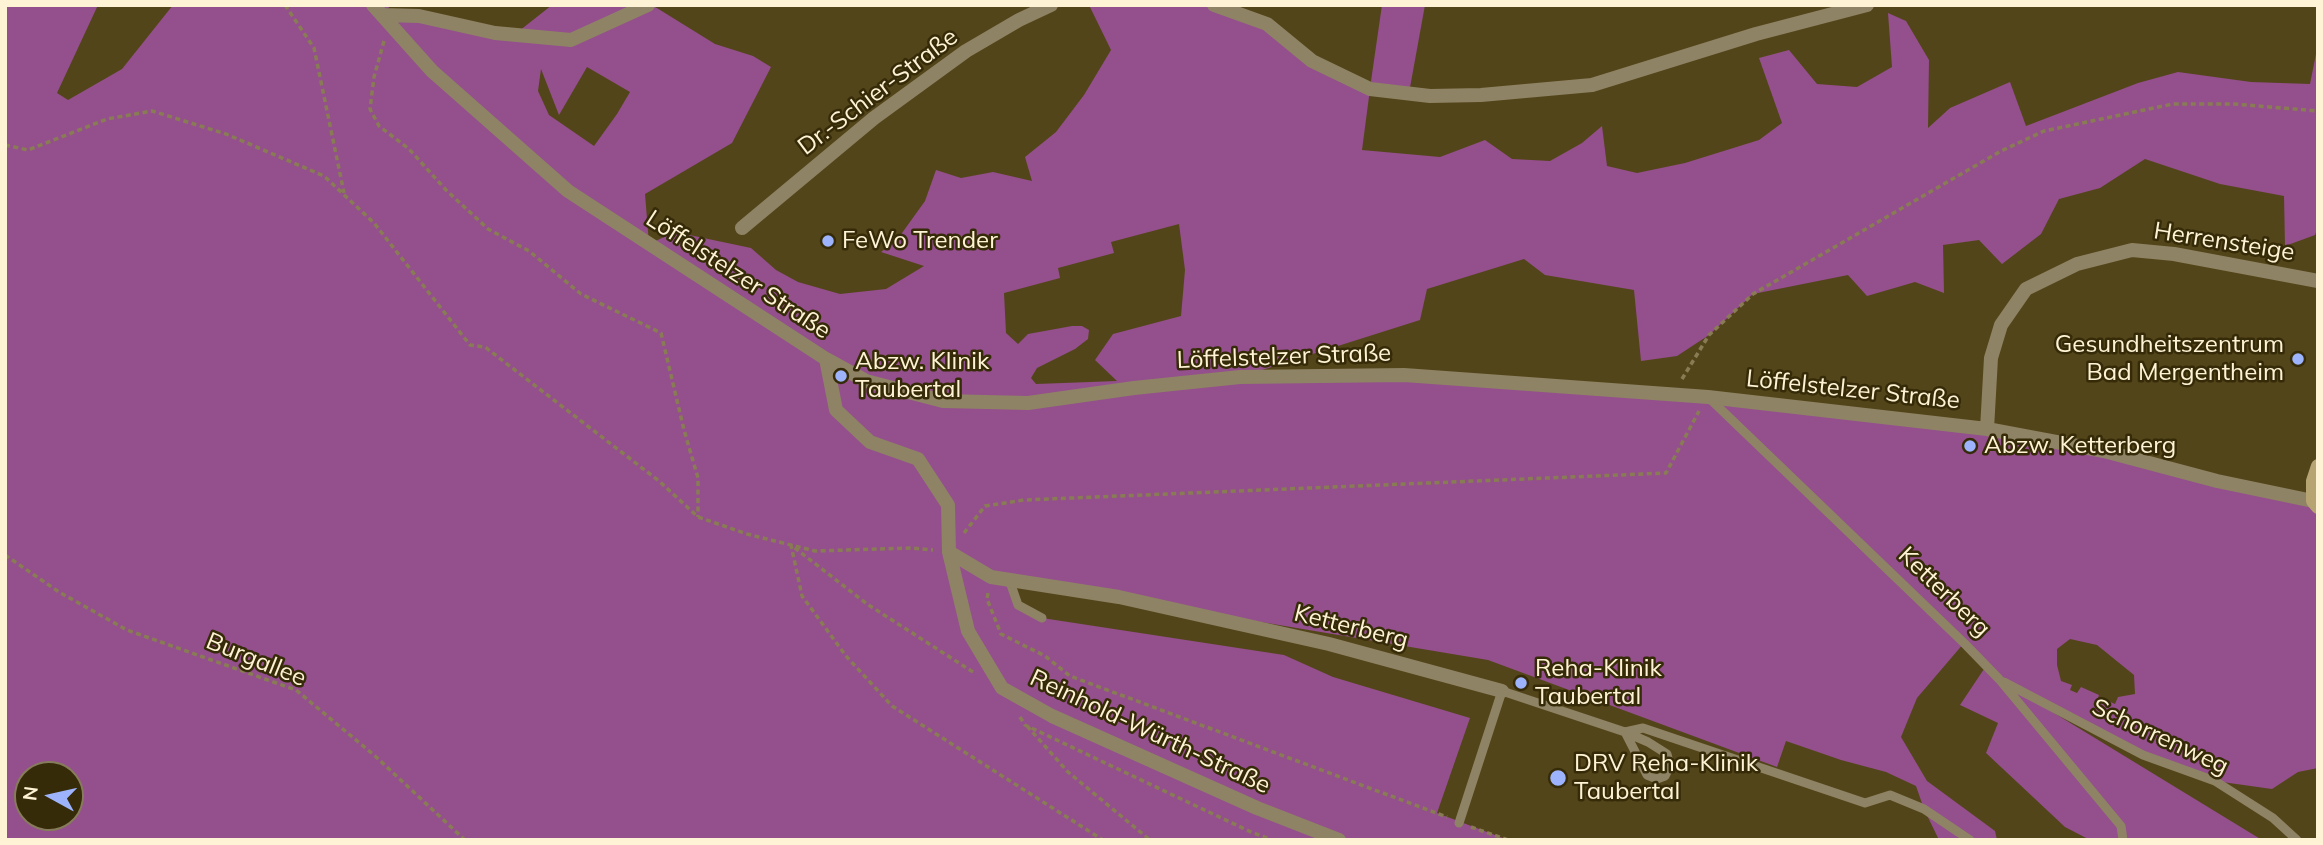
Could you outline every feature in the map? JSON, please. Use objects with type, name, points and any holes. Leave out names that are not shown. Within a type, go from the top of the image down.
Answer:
[{"type":"street","points":[[381,14],[419,16],[495,33],[572,40],[648,5]]},
{"type":"street","name":"Dr.-Schier-Straße","points":[[742,228],[874,118],[966,51],[1051,5]]},
{"type":"street","points":[[1213,5],[1267,24],[1312,61],[1370,89],[1430,96],[1481,95],[1592,85],[1756,34],[1867,5]]},
{"type":"street","name":"Löffelstelzer Straße","points":[[381,14],[432,71],[568,191],[826,359],[866,381],[943,401],[1028,403],[1240,377],[1404,374],[1672,394],[1987,429],[2104,451],[2315,504]]},
{"type":"street","name":"Herrensteige","points":[[1987,429],[1991,358],[2001,325],[2026,289],[2077,264],[2132,250],[2174,254],[2318,281]]},
{"type":"street","points":[[826,359],[836,410],[870,442],[918,459],[948,505],[949,551]]},
{"type":"street","points":[[2315,504],[2313,481],[2318,466]]},
{"type":"street","name":"Ketterberg","points":[[949,551],[991,578],[1119,597],[1316,641],[1502,691]]},
{"type":"street","name":"Reinhold-Würth-Straße","points":[[949,551],[968,631],[1002,688],[1064,721],[1257,808],[1339,840]]},
{"type":"lane","name":"Ketterberg","points":[[1707,397],[1955,634],[1999,680],[2121,826],[2123,840]]},
{"type":"lane","points":[[1009,579],[1018,605],[1042,618]]},
{"type":"lane","name":"Schorrenweg","points":[[1999,680],[2143,755],[2215,781],[2273,817],[2297,840]]},
{"type":"lane","name":"Ketterberg","points":[[1502,691],[1625,732],[1643,728],[1865,803],[1891,795],[1924,809],[1970,840]]},
{"type":"lane","points":[[1459,823],[1502,691]]},
{"type":"lane","points":[[1625,732],[1648,741],[1667,754],[1670,766],[1665,776],[1657,779],[1647,775],[1625,732]]},
{"type":"path","points":[[285,5],[314,48],[344,195]]},
{"type":"path","points":[[381,14],[370,110],[379,126],[409,149],[446,190],[488,229],[529,251],[581,293],[661,333],[698,478],[698,517]]},
{"type":"path","points":[[1672,394],[1709,335],[1753,294],[2001,151],[2044,131],[2173,104],[2234,104],[2318,111]]},
{"type":"path","points":[[5,145],[28,150],[107,119],[152,111],[226,134],[324,176],[374,223],[470,345],[485,347],[660,481],[698,517],[747,534],[815,551],[911,548],[949,551],[985,506],[1024,500],[1666,473],[1707,397]]},
{"type":"path","points":[[791,545],[867,604],[946,656],[1002,688]]},
{"type":"path","points":[[791,545],[802,596],[846,656],[892,706],[1103,840]]},
{"type":"path","name":"Burgallee","points":[[5,555],[59,592],[127,630],[296,690],[374,755],[465,840]]},
{"type":"path","points":[[991,578],[987,599],[1001,634],[1045,656],[1070,676],[1508,840]]},
{"type":"path","points":[[1019,716],[1068,772],[1150,840]]},
{"type":"path","points":[[1025,725],[1272,840]]},
{"type":"shaded area","points":[[5,5],[98,5],[57,93],[68,100],[122,69],[173,5],[391,5],[383,14],[514,35],[552,5],[652,5],[715,44],[753,56],[771,67],[732,143],[645,194],[649,244],[675,232],[751,248],[776,270],[798,282],[840,294],[886,289],[924,266],[881,252],[897,240],[925,201],[936,170],[961,178],[993,172],[1032,181],[1025,157],[1056,132],[1084,95],[1111,50],[1089,5],[1214,5],[1267,24],[1312,61],[1370,88],[1382,5],[1425,5],[1409,93],[1370,89],[1362,150],[1440,157],[1485,140],[1512,159],[1550,161],[1582,143],[1602,126],[1607,166],[1637,173],[1685,163],[1759,140],[1782,123],[1759,58],[1789,50],[1817,84],[1857,87],[1892,67],[1888,13],[1906,21],[1929,60],[1928,128],[1950,108],[2010,82],[2026,126],[2138,83],[2178,72],[2251,82],[2310,84],[2318,44],[2318,227],[2315,235],[2285,246],[2284,196],[2220,184],[2145,159],[2100,188],[2059,199],[2041,234],[2002,264],[1979,240],[1943,245],[1944,293],[1915,282],[1867,296],[1848,275],[1753,294],[1709,335],[1677,356],[1641,361],[1634,290],[1545,275],[1524,259],[1427,289],[1420,320],[1243,376],[1404,375],[1987,429],[2318,507],[2318,768],[2298,772],[2272,789],[2215,781],[2143,755],[2013,688],[2262,840],[2090,840],[2065,827],[1986,753],[1998,723],[1960,705],[1986,666],[1964,643],[1917,698],[1901,737],[1927,781],[1995,831],[1997,840],[1939,840],[1916,786],[1886,772],[1786,741],[1777,767],[1488,660],[1010,580],[1018,605],[1042,618],[1284,655],[1333,677],[1470,718],[1437,813],[1508,840],[5,840]],"holes":[[[587,67],[630,92],[594,146],[549,115],[538,91],[541,69],[559,115]],[[1179,224],[1185,270],[1181,316],[1113,334],[1095,360],[1117,381],[1036,384],[1031,378],[1037,368],[1075,349],[1088,339],[1089,330],[1082,326],[1072,326],[1028,334],[1018,344],[1006,333],[1004,293],[1060,278],[1058,268],[1114,253],[1111,242]],[[2070,639],[2097,645],[2134,675],[2135,694],[2118,697],[2115,704],[2106,700],[2105,704],[2097,701],[2099,695],[2081,687],[2077,693],[2070,690],[2072,685],[2061,681],[2057,665],[2057,649]]]},
{"type":"place","name":"FeWo Trender","points":[[828,241]]},
{"type":"place","name":"Gesundheitszentrum Bad Mergentheim","points":[[2298,359]]},
{"type":"place","name":"Abzw. Klinik Taubertal","points":[[841,376]]},
{"type":"place","name":"Abzw. Ketterberg","points":[[1970,446]]},
{"type":"place","name":"Reha-Klinik Taubertal","points":[[1521,683]]},
{"type":"place","name":"DRV Reha-Klinik Taubertal","points":[[1558,778]]}]
